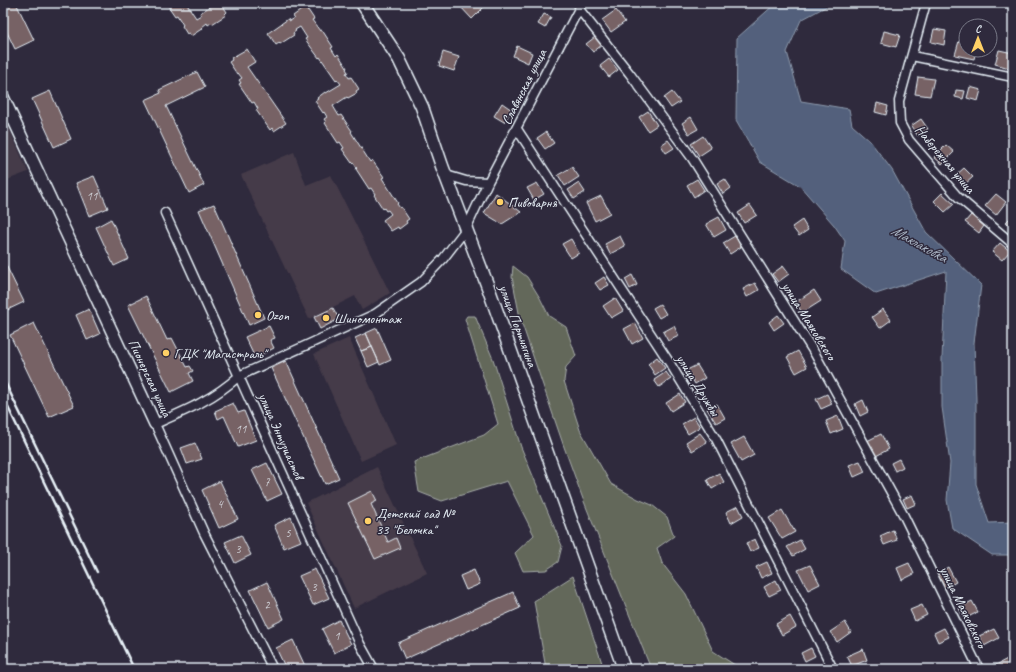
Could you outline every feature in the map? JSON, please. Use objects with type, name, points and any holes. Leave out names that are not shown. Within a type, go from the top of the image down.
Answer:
[{"type":"main road","name":"улица Портнягина","points":[[362,3],[399,58],[422,107],[491,295],[624,669]]},
{"type":"street","name":"Набережная улица","points":[[926,3],[899,102],[900,123],[909,140],[958,198],[1013,244]]},
{"type":"street","name":"Славянская улица","points":[[155,424],[199,405],[226,388],[239,376],[375,314],[421,282],[443,259],[466,229],[488,182],[581,6]]},
{"type":"street","name":"улица Маяковского","points":[[581,6],[692,158],[815,354],[904,516],[979,669]]},
{"type":"street","points":[[912,56],[1013,77]]},
{"type":"street","name":"Пионерская улица","points":[[3,97],[204,533],[273,669]]},
{"type":"street","name":"улица Дружбы","points":[[517,129],[671,365],[716,439],[833,669]]},
{"type":"street","points":[[446,175],[466,181],[488,182]]},
{"type":"street","name":"улица Энтузиастов","points":[[165,213],[360,644],[374,669]]},
{"type":"shaded area","points":[[3,114],[28,172],[7,180],[3,172]]},
{"type":"shaded area","points":[[294,152],[306,185],[331,175],[390,293],[362,310],[355,296],[309,319],[241,175]]},
{"type":"shaded area","points":[[349,338],[396,445],[361,461],[314,354]]},
{"type":"shaded area","points":[[377,467],[427,573],[354,608],[306,503]]},
{"type":"green space","points":[[513,266],[527,277],[549,316],[566,327],[576,356],[566,367],[564,381],[580,430],[611,484],[652,505],[667,517],[674,536],[657,548],[662,563],[686,594],[713,651],[741,669],[651,669],[583,499],[563,444],[520,318],[512,277]]},
{"type":"green space","points":[[467,316],[475,316],[493,359],[521,447],[562,546],[558,562],[546,570],[523,571],[515,553],[534,535],[507,481],[442,501],[419,492],[414,462],[484,435],[498,424],[465,319]]},
{"type":"green space","points":[[573,576],[604,669],[546,669],[534,601]]},
{"type":"water","name":"Маклаковка","points":[[776,3],[829,3],[827,6],[801,20],[787,52],[801,101],[849,109],[852,125],[870,141],[892,170],[926,232],[981,285],[974,343],[976,399],[976,484],[989,523],[1013,522],[1013,555],[992,555],[952,528],[947,500],[950,463],[942,407],[942,359],[946,271],[876,294],[841,269],[845,241],[834,225],[800,186],[760,162],[736,120],[737,38]]},
{"type":"building","points":[[3,3],[16,3],[34,40],[15,49],[3,24]]},
{"type":"building","points":[[166,3],[186,3],[196,18],[201,15],[200,13],[215,3],[221,3],[227,12],[225,14],[226,15],[212,24],[211,23],[208,25],[207,23],[202,27],[203,28],[191,36],[189,33],[187,34],[177,15],[175,16]]},
{"type":"building","points":[[459,3],[488,3],[472,19],[459,5]]},
{"type":"building","points":[[304,8],[307,11],[308,10],[314,19],[312,20],[320,31],[322,30],[333,47],[331,48],[336,56],[338,54],[347,68],[346,69],[348,72],[346,73],[349,78],[351,77],[359,89],[356,91],[357,93],[348,98],[347,97],[333,106],[339,116],[341,115],[352,131],[351,132],[370,162],[372,160],[384,177],[382,178],[398,203],[397,204],[400,208],[401,207],[409,219],[406,221],[407,223],[399,229],[398,227],[391,231],[383,220],[391,214],[388,210],[386,211],[384,208],[383,209],[371,188],[369,189],[353,162],[352,163],[342,149],[344,148],[340,142],[338,143],[325,123],[326,122],[324,119],[327,117],[315,101],[325,92],[326,93],[341,84],[337,79],[336,80],[305,39],[307,38],[300,27],[295,30],[296,31],[293,33],[294,35],[276,45],[268,33],[288,19],[289,21],[294,18],[293,16]]},
{"type":"building","points":[[616,10],[625,22],[611,32],[602,20]]},
{"type":"building","points":[[544,14],[551,17],[545,28],[538,24]]},
{"type":"building","points":[[934,29],[946,31],[944,45],[931,42]]},
{"type":"building","points":[[884,31],[900,35],[896,47],[881,43]]},
{"type":"building","points":[[595,37],[602,45],[593,52],[586,44]]},
{"type":"building","points":[[958,44],[958,56],[955,55]]},
{"type":"building","points":[[517,46],[532,53],[528,63],[513,56]]},
{"type":"building","points":[[247,49],[255,62],[247,67],[286,123],[274,131],[272,128],[270,130],[256,110],[258,109],[254,102],[252,103],[239,84],[241,83],[239,80],[242,78],[238,73],[237,74],[229,62],[232,60],[231,58]]},
{"type":"building","points":[[999,50],[1013,53],[1013,69],[995,64],[998,58]]},
{"type":"building","points":[[443,52],[459,57],[454,71],[439,66]]},
{"type":"building","points":[[609,59],[618,70],[609,77],[600,66]]},
{"type":"building","points":[[197,72],[205,87],[166,106],[204,185],[189,193],[145,100],[161,93],[159,90]]},
{"type":"building","points":[[918,77],[934,79],[930,96],[915,94]]},
{"type":"building","points":[[970,87],[981,90],[978,101],[967,98]]},
{"type":"building","points":[[956,90],[965,91],[963,99],[955,97]]},
{"type":"building","points":[[50,91],[71,139],[54,147],[32,99]]},
{"type":"building","points":[[672,92],[680,102],[671,108],[664,98]]},
{"type":"building","points":[[502,103],[512,110],[504,122],[494,116]]},
{"type":"building","points":[[877,103],[888,106],[886,115],[875,112]]},
{"type":"building","points":[[648,111],[657,125],[648,131],[639,117]]},
{"type":"building","points":[[691,117],[698,129],[689,134],[682,123]]},
{"type":"building","points":[[921,119],[928,129],[918,136],[911,126]]},
{"type":"building","points":[[546,132],[554,143],[545,149],[537,138]]},
{"type":"building","points":[[703,136],[711,148],[699,156],[691,144]]},
{"type":"building","points":[[668,140],[674,148],[666,153],[661,145]]},
{"type":"building","points":[[946,145],[954,152],[942,164],[934,157]]},
{"type":"building","points":[[572,167],[579,177],[565,186],[558,175]]},
{"type":"building","points":[[964,168],[973,177],[963,186],[954,177]]},
{"type":"building","points":[[94,176],[108,208],[89,216],[76,183]]},
{"type":"building","points":[[697,179],[704,190],[694,197],[687,185]]},
{"type":"building","points":[[725,179],[731,188],[723,194],[717,184]]},
{"type":"building","name":"Пивоварня","points":[[537,183],[544,194],[534,200],[527,188]]},
{"type":"building","points":[[579,183],[585,192],[574,199],[568,190]]},
{"type":"building","name":"Пивоварня","points":[[496,193],[521,212],[502,224],[484,213]]},
{"type":"building","points":[[942,193],[954,204],[945,212],[934,201]]},
{"type":"building","points":[[996,194],[1006,202],[996,215],[985,206]]},
{"type":"building","points":[[601,196],[610,213],[595,221],[586,203]]},
{"type":"building","points":[[214,204],[264,318],[249,325],[199,210]]},
{"type":"building","points":[[750,205],[757,215],[744,223],[738,213]]},
{"type":"building","points":[[971,215],[984,226],[979,233],[965,222]]},
{"type":"building","points":[[1013,215],[1013,228],[1006,222]]},
{"type":"building","points":[[719,217],[726,230],[714,237],[706,224]]},
{"type":"building","points":[[111,219],[129,259],[114,266],[96,227]]},
{"type":"building","points":[[802,220],[808,230],[799,236],[792,227]]},
{"type":"building","points":[[620,236],[625,246],[610,254],[605,244]]},
{"type":"building","points":[[735,236],[741,247],[730,254],[723,243]]},
{"type":"building","points":[[571,239],[579,253],[571,258],[562,244]]},
{"type":"building","points":[[1000,243],[1010,251],[1002,260],[992,252]]},
{"type":"building","points":[[3,259],[24,302],[3,312]]},
{"type":"building","points":[[783,266],[789,274],[778,282],[772,274]]},
{"type":"building","points":[[632,275],[637,285],[630,289],[625,279]]},
{"type":"building","points":[[604,277],[609,285],[600,290],[595,283]]},
{"type":"building","points":[[755,283],[759,290],[747,297],[743,289]]},
{"type":"building","points":[[814,290],[821,301],[802,313],[796,302]]},
{"type":"building","name":"ГДК \"Магистраль\"","points":[[146,296],[167,340],[172,338],[187,367],[190,366],[193,371],[189,373],[193,381],[171,392],[128,305]]},
{"type":"building","points":[[615,298],[623,311],[611,318],[603,306]]},
{"type":"building","points":[[660,304],[666,314],[659,318],[653,308]]},
{"type":"building","name":"Шиномонтаж","points":[[333,308],[339,319],[320,329],[314,317]]},
{"type":"building","points":[[89,309],[100,334],[87,340],[76,315]]},
{"type":"building","points":[[883,309],[891,320],[880,328],[872,317]]},
{"type":"building","points":[[778,315],[784,323],[774,330],[769,322]]},
{"type":"building","points":[[34,323],[74,406],[49,417],[10,335]]},
{"type":"building","points":[[635,323],[643,338],[632,344],[624,329]]},
{"type":"building","points":[[269,326],[275,338],[270,340],[274,348],[255,358],[245,337]]},
{"type":"building","points":[[674,326],[679,336],[668,341],[663,332]]},
{"type":"building","points":[[377,328],[391,360],[380,365],[366,333]]},
{"type":"building","points":[[366,333],[372,347],[361,351],[355,338]]},
{"type":"building","points":[[372,347],[379,362],[368,367],[361,351]]},
{"type":"building","points":[[798,351],[807,367],[796,373],[787,357]]},
{"type":"building","points":[[657,357],[665,368],[655,375],[648,364]]},
{"type":"building","points":[[286,361],[339,478],[325,484],[271,368]]},
{"type":"building","points":[[697,365],[705,378],[695,384],[687,370]]},
{"type":"building","points":[[666,372],[671,379],[659,387],[654,380]]},
{"type":"building","points":[[680,394],[685,402],[671,411],[666,403]]},
{"type":"building","points":[[827,394],[832,404],[821,409],[816,399]]},
{"type":"building","points":[[863,400],[868,412],[860,416],[855,404]]},
{"type":"building","points":[[233,403],[238,413],[244,411],[256,440],[238,447],[224,416],[218,419],[215,411]]},
{"type":"building","points":[[717,404],[725,418],[716,423],[707,409]]},
{"type":"building","points":[[838,416],[843,429],[831,434],[826,421]]},
{"type":"building","points":[[694,417],[700,427],[688,434],[682,424]]},
{"type":"building","points":[[700,433],[707,442],[692,451],[686,442]]},
{"type":"building","points":[[881,434],[889,449],[876,456],[867,441]]},
{"type":"building","points":[[744,437],[754,455],[741,462],[731,444]]},
{"type":"building","points":[[195,443],[202,459],[187,464],[181,448]]},
{"type":"building","points":[[899,459],[903,467],[895,471],[891,463]]},
{"type":"building","points":[[860,461],[865,472],[854,477],[849,465]]},
{"type":"building","points":[[267,463],[282,494],[267,501],[252,470]]},
{"type":"building","points":[[719,473],[724,482],[712,489],[707,480]]},
{"type":"building","points":[[220,481],[238,519],[219,528],[202,490]]},
{"type":"building","name":"Детский сад № 33 \"Белочка\"","points":[[372,491],[377,501],[371,504],[388,542],[396,538],[400,548],[375,559],[348,503]]},
{"type":"building","points":[[912,495],[916,504],[907,508],[903,499]]},
{"type":"building","points":[[738,506],[743,516],[731,523],[726,512]]},
{"type":"building","points":[[782,510],[795,532],[782,539],[769,518]]},
{"type":"building","points":[[291,517],[301,541],[284,548],[274,525]]},
{"type":"building","points":[[893,530],[897,540],[884,545],[880,536]]},
{"type":"building","points":[[241,535],[251,555],[235,563],[225,542]]},
{"type":"building","points":[[755,539],[759,548],[750,552],[746,543]]},
{"type":"building","points":[[800,540],[805,549],[793,556],[787,547]]},
{"type":"building","points":[[767,562],[772,573],[761,578],[756,567]]},
{"type":"building","points":[[909,563],[914,574],[902,580],[897,568]]},
{"type":"building","points":[[810,565],[820,584],[808,590],[798,570]]},
{"type":"building","points":[[948,567],[956,582],[944,589],[935,575]]},
{"type":"building","points":[[315,569],[329,598],[313,605],[299,576]]},
{"type":"building","points":[[474,570],[480,584],[466,590],[460,576]]},
{"type":"building","points":[[776,580],[781,590],[769,596],[764,587]]},
{"type":"building","points":[[267,582],[284,619],[268,627],[250,590]]},
{"type":"building","points":[[513,592],[520,608],[405,659],[398,643]]},
{"type":"building","points":[[972,601],[978,612],[964,619],[959,608]]},
{"type":"building","points":[[922,605],[927,615],[915,621],[910,610]]},
{"type":"building","points":[[790,616],[796,627],[782,635],[776,624]]},
{"type":"building","points":[[339,620],[351,644],[334,653],[322,629]]},
{"type":"building","points":[[845,622],[851,632],[837,642],[830,632]]},
{"type":"building","points":[[944,628],[949,637],[938,642],[934,633]]},
{"type":"building","points":[[994,629],[999,638],[984,646],[979,636]]},
{"type":"building","points":[[293,640],[305,666],[299,669],[286,669],[276,648]]},
{"type":"building","points":[[811,648],[815,656],[805,661],[801,653]]},
{"type":"building","points":[[863,649],[867,660],[852,666],[847,656]]},
{"type":"building","points":[[1013,656],[1013,669],[995,669],[994,666]]},
{"type":"railway","points":[[3,378],[97,572]]},
{"type":"railway","points":[[3,397],[134,669]]},
{"type":"place","name":"Пивоварня","points":[[500,202]]},
{"type":"place","name":"Ozon","points":[[258,315]]},
{"type":"place","name":"Шиномонтаж","points":[[326,318]]},
{"type":"place","name":"ГДК \"Магистраль\"","points":[[166,353]]},
{"type":"place","name":"Детский сад № 33 \"Белочка\"","points":[[368,521]]}]
